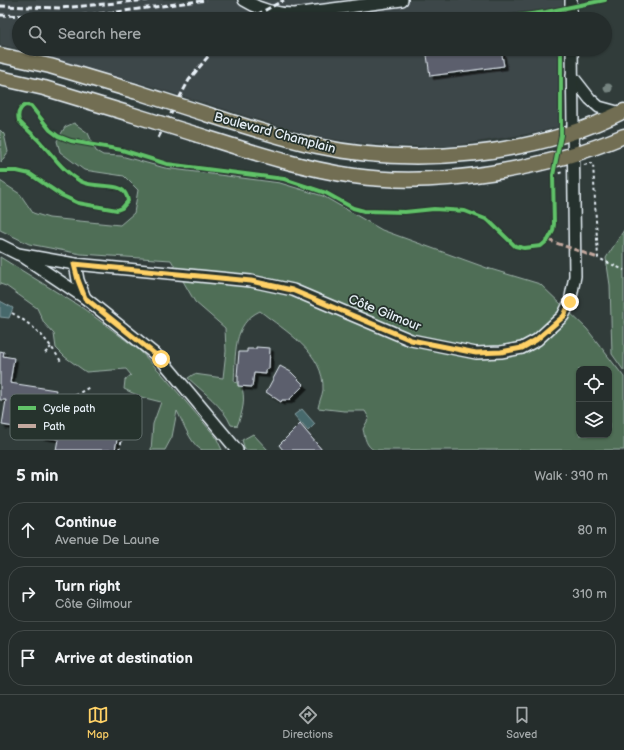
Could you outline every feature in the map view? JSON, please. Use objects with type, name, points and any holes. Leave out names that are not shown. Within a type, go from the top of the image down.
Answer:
[{"type":"main road","name":"Boulevard Champlain","points":[[0,55],[50,66],[209,115],[317,146],[394,156],[457,155],[542,141],[591,126],[622,112]]},
{"type":"main road","name":"Boulevard Champlain","points":[[0,78],[44,88],[275,159],[318,170],[355,176],[388,179],[459,176],[557,160],[572,162],[624,136]]},
{"type":"street","points":[[244,0],[270,12]]},
{"type":"street","points":[[309,12],[402,0]]},
{"type":"street","points":[[571,0],[572,12]]},
{"type":"street","name":"Côte Gilmour","points":[[18,254],[74,264],[258,282],[292,290],[411,340],[476,353],[501,352],[522,348],[536,340],[564,316],[570,302],[575,276],[572,162],[572,56]]},
{"type":"street","points":[[572,76],[590,99],[599,107],[622,112]]},
{"type":"street","points":[[0,245],[18,254],[85,298],[161,359],[237,450]]},
{"type":"street","points":[[74,264],[85,298]]},
{"type":"path","points":[[553,182],[552,176],[557,160]]},
{"type":"path","points":[[552,176],[572,162],[593,163],[598,258],[624,270]]},
{"type":"path","points":[[12,313],[33,326],[51,346],[62,363]]},
{"type":"path","points":[[45,353],[51,346]]},
{"type":"path","points":[[77,394],[90,387]]},
{"type":"path","points":[[119,450],[123,440]]},
{"type":"shaded area","points":[[0,0],[563,0],[563,12],[12,12],[12,48],[0,45]]},
{"type":"shaded area","points":[[46,56],[564,56],[564,125],[539,132],[450,146],[395,146],[351,142],[319,137],[279,126],[137,82]]},
{"type":"green space","points":[[74,123],[88,133],[96,151],[103,155],[121,156],[165,168],[280,183],[323,196],[382,230],[487,268],[540,284],[587,329],[624,377],[624,450],[374,450],[368,444],[364,436],[363,429],[369,418],[365,411],[344,411],[318,408],[323,390],[322,377],[318,365],[302,344],[260,311],[244,324],[237,341],[234,382],[241,384],[244,400],[237,426],[231,425],[218,405],[188,378],[194,374],[223,378],[226,351],[225,328],[195,302],[171,260],[81,254],[29,244],[0,230],[0,181],[20,194],[33,213],[49,218],[120,225],[134,213],[138,190],[124,176],[84,170],[60,152],[57,141],[65,127]]},
{"type":"green space","points":[[0,130],[4,134],[8,152],[1,162]]},
{"type":"green space","points":[[624,230],[624,371],[612,354],[610,285],[606,258]]},
{"type":"green space","points":[[0,257],[84,309],[139,350],[162,374],[216,437],[222,450],[203,450],[199,448],[191,439],[177,411],[172,437],[165,450],[151,450],[153,424],[161,402],[142,397],[142,394],[135,394],[124,389],[125,380],[131,375],[126,369],[86,372],[65,357],[56,348],[54,334],[44,323],[37,308],[6,286],[0,284]]},
{"type":"green space","points":[[253,434],[268,450],[245,450],[242,440]]},
{"type":"water","points":[[0,301],[13,308],[9,318],[0,317]]},
{"type":"water","points":[[302,409],[315,424],[308,431],[294,415]]},
{"type":"building","points":[[427,56],[502,56],[504,66],[430,76]]},
{"type":"building","points":[[256,347],[270,348],[269,369],[266,369],[266,374],[254,373],[252,387],[238,386],[237,376],[239,352],[247,352],[247,349],[256,349]]},
{"type":"building","points":[[0,351],[4,352],[3,356],[14,358],[10,383],[56,390],[55,394],[10,394],[10,426],[2,425],[6,400],[0,400]]},
{"type":"building","points":[[280,366],[291,372],[304,385],[289,400],[282,400],[281,402],[266,392]]},
{"type":"building","points":[[300,424],[322,450],[283,450],[279,445]]},
{"type":"building","points":[[58,440],[117,440],[115,450],[56,450]]},
{"type":"railway","points":[[0,6],[61,8],[148,0]]},
{"type":"railway","points":[[117,12],[206,0]]},
{"type":"railway","points":[[262,12],[284,0]]},
{"type":"railway","points":[[0,15],[12,15]]},
{"type":"railway","points":[[158,138],[189,80],[208,56]]},
{"type":"marked path","points":[[548,240],[598,258]]},
{"type":"cycle path","points":[[546,12],[605,0]]},
{"type":"cycle path","points":[[0,171],[17,171],[30,174],[61,195],[78,203],[117,210],[122,208],[128,201],[126,194],[122,190],[116,187],[87,184],[80,181],[64,169],[19,121],[19,111],[26,105],[31,106],[50,130],[58,136],[71,141],[122,150],[167,164],[284,179],[326,193],[353,208],[364,211],[405,212],[434,209],[465,211],[488,220],[515,246],[524,248],[541,246],[548,240],[553,231],[554,224],[553,175],[561,135],[561,56]]},
{"type":"route","points":[[161,359],[85,298],[74,264],[251,281],[292,290],[411,340],[476,353],[501,352],[522,348],[536,340],[564,316],[570,302]]}]
